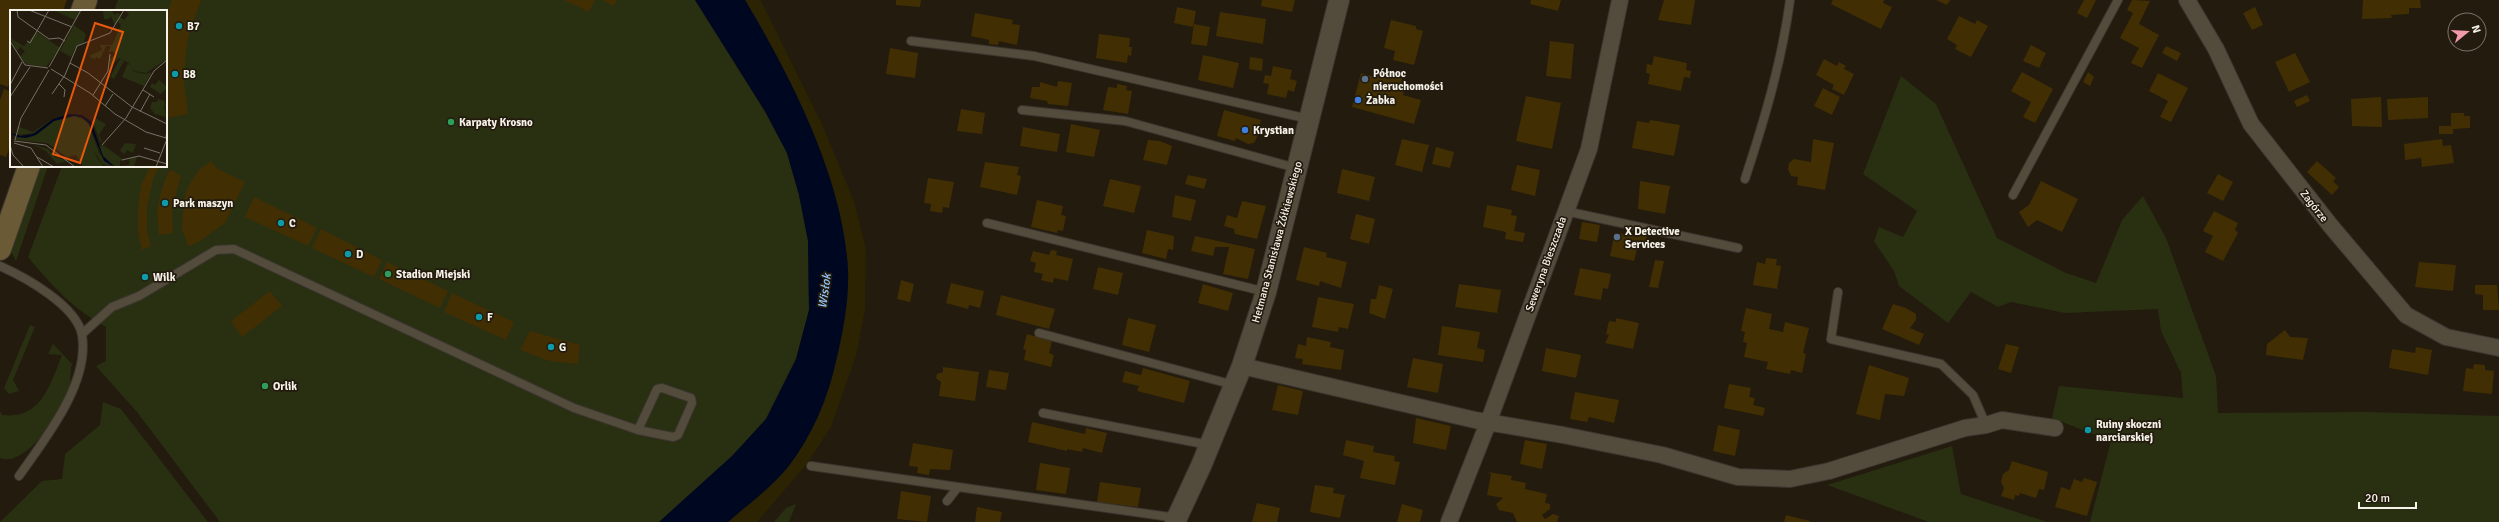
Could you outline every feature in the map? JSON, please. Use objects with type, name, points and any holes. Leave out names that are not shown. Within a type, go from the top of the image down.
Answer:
[{"type":"main road","points":[[82,10],[86,0]]},
{"type":"main road","points":[[0,250],[29,167]]},
{"type":"street","name":"Hetmana Stanisława Żółkiewskiego","points":[[1176,520],[1210,446],[1242,366],[1266,292],[1339,0]]},
{"type":"street","name":"Seweryna Bieszczada","points":[[1448,522],[1488,423],[1589,149],[1620,0]]},
{"type":"street","name":"Zagórze","points":[[2187,0],[2216,49],[2251,124],[2330,226],[2406,315],[2446,336],[2499,348]]},
{"type":"street","points":[[1242,366],[1488,423],[1563,435],[1662,455],[1738,477],[1790,479],[1829,471],[1966,428],[1986,426],[2002,420],[2055,428]]},
{"type":"lane","points":[[1745,179],[1763,124],[1790,0]]},
{"type":"lane","points":[[2012,195],[2118,0]]},
{"type":"lane","points":[[911,41],[1034,56],[1309,119]]},
{"type":"lane","points":[[1022,110],[1125,121],[1297,168]]},
{"type":"lane","points":[[1565,211],[1738,248]]},
{"type":"lane","points":[[987,223],[1266,292]]},
{"type":"lane","points":[[82,334],[112,307],[139,296],[216,250],[234,249],[574,408],[638,430],[673,437],[678,435],[692,403],[691,398],[662,388],[657,389],[638,430]]},
{"type":"lane","points":[[0,266],[44,290],[67,309],[82,334],[81,362],[76,381],[54,426],[19,476]]},
{"type":"lane","points":[[1838,292],[1831,339],[1941,364],[1973,395],[1986,426]]},
{"type":"lane","points":[[1039,333],[1234,385]]},
{"type":"lane","points":[[1043,413],[1210,446]]},
{"type":"lane","points":[[811,466],[1176,520]]},
{"type":"lane","points":[[947,501],[958,487]]},
{"type":"green space","name":"Stadion Miejski","points":[[118,0],[695,0],[765,112],[787,153],[799,195],[808,241],[809,310],[796,359],[766,419],[732,456],[659,522],[220,522],[137,412],[96,366],[106,361],[106,327],[73,305],[45,277],[28,257],[62,167],[167,167],[167,10],[114,10]]},
{"type":"green space","points":[[1901,76],[1936,104],[1997,238],[2066,273],[2096,283],[2122,220],[2143,196],[2166,238],[2216,376],[2218,413],[2368,412],[2499,416],[2499,522],[2090,522],[2111,441],[2052,418],[2059,386],[2183,398],[2181,373],[2161,331],[2158,309],[2065,313],[2011,302],[1998,307],[1971,292],[1948,323],[1899,286],[1894,271],[1874,241],[1879,227],[1903,237],[1917,211],[1863,174]]},
{"type":"green space","points":[[41,167],[48,167],[16,261],[11,251]]},
{"type":"green space","points":[[30,325],[35,327],[13,380],[19,391],[9,394],[4,388]]},
{"type":"green space","points":[[53,344],[72,364],[70,388],[65,400],[51,424],[31,447],[21,455],[10,459],[0,458],[0,411],[2,415],[15,415],[26,412],[35,406],[42,398],[53,378],[62,355],[48,354]]},
{"type":"green space","points":[[103,402],[121,409],[208,522],[0,522],[42,481],[62,479],[65,454],[100,425]]},
{"type":"green space","points":[[1952,446],[1961,494],[2047,522],[1929,522],[1827,485]]},
{"type":"green space","points":[[796,504],[789,522],[774,522],[786,508]]},
{"type":"sand","points":[[745,0],[760,0],[762,3],[822,124],[854,201],[866,249],[865,310],[856,356],[831,427],[807,464],[757,522],[728,522],[781,475],[797,455],[812,430],[824,403],[833,375],[843,328],[848,282],[844,236],[837,201],[826,166],[797,96],[780,62]]},
{"type":"water","name":"Wisłok","points":[[695,0],[745,0],[780,62],[812,130],[826,166],[837,201],[844,236],[848,271],[848,294],[841,339],[833,375],[824,403],[812,430],[788,467],[767,489],[728,522],[659,522],[732,456],[766,419],[796,359],[809,310],[808,241],[799,195],[787,153],[765,111]]},
{"type":"building","points":[[0,0],[67,0],[63,10],[10,10],[10,82],[8,87],[0,84]]},
{"type":"building","points":[[172,0],[201,0],[189,34],[186,50],[184,82],[188,114],[167,118],[167,15]]},
{"type":"building","points":[[564,0],[595,0],[589,12]]},
{"type":"building","points":[[602,0],[617,0],[614,6]]},
{"type":"building","points":[[896,0],[921,0],[920,7],[896,5]]},
{"type":"building","points":[[1262,0],[1295,0],[1292,12],[1261,6]]},
{"type":"building","points":[[1531,0],[1561,0],[1558,11],[1530,4]]},
{"type":"building","points":[[1664,0],[1695,0],[1691,25],[1658,20]]},
{"type":"building","points":[[1833,0],[1884,0],[1883,3],[1892,7],[1881,29],[1831,4]]},
{"type":"building","points":[[1936,0],[1950,0],[1947,5]]},
{"type":"building","points":[[2084,0],[2096,0],[2087,18],[2077,13]]},
{"type":"building","points":[[2132,0],[2150,1],[2139,24],[2159,35],[2142,68],[2131,63],[2139,48],[2120,38],[2133,13],[2127,10]]},
{"type":"building","points":[[2363,0],[2420,0],[2421,8],[2409,8],[2409,14],[2391,15],[2392,18],[2362,19]]},
{"type":"building","points":[[1177,7],[1196,11],[1193,27],[1174,23]]},
{"type":"building","points":[[2255,7],[2263,25],[2252,30],[2243,13]]},
{"type":"building","points":[[1220,12],[1266,19],[1263,44],[1216,36]]},
{"type":"building","points":[[975,13],[1013,20],[1012,24],[1020,25],[1017,45],[999,41],[998,45],[989,44],[989,40],[971,36]]},
{"type":"building","points":[[1959,16],[1975,24],[1977,20],[1988,26],[1971,57],[1955,49],[1957,45],[1947,39]]},
{"type":"building","points":[[1391,20],[1416,26],[1416,29],[1423,31],[1414,65],[1393,60],[1395,51],[1384,48]]},
{"type":"building","points":[[1194,24],[1210,27],[1207,46],[1191,44]]},
{"type":"building","points":[[1099,34],[1130,38],[1129,47],[1132,47],[1131,56],[1128,55],[1127,63],[1096,58]]},
{"type":"building","points":[[1550,41],[1574,44],[1571,79],[1546,76]]},
{"type":"building","points":[[2031,45],[2046,53],[2039,68],[2023,61]]},
{"type":"building","points":[[2166,46],[2181,53],[2177,61],[2162,53]]},
{"type":"building","points":[[890,48],[918,53],[915,78],[886,74]]},
{"type":"building","points":[[2295,53],[2310,82],[2289,92],[2275,62]]},
{"type":"building","points":[[1203,55],[1239,63],[1233,88],[1198,80]]},
{"type":"building","points":[[1654,56],[1687,63],[1686,70],[1691,71],[1690,78],[1684,77],[1681,91],[1648,84],[1650,74],[1646,73],[1647,64],[1652,65]]},
{"type":"building","points":[[1250,57],[1263,59],[1262,71],[1249,69]]},
{"type":"building","points":[[1824,59],[1837,66],[1839,62],[1846,66],[1844,69],[1854,74],[1844,95],[1832,89],[1834,85],[1816,75]]},
{"type":"building","points":[[1273,66],[1292,70],[1290,79],[1297,81],[1294,92],[1288,90],[1286,98],[1267,94],[1269,84],[1263,83],[1265,75],[1271,76]]},
{"type":"building","points":[[1377,71],[1402,78],[1401,84],[1406,85],[1403,95],[1421,100],[1414,124],[1352,107],[1361,73],[1375,77]]},
{"type":"building","points":[[2022,72],[2053,89],[2035,123],[2023,117],[2031,102],[2011,91]]},
{"type":"building","points":[[2088,72],[2094,77],[2090,86],[2083,82]]},
{"type":"building","points":[[2158,73],[2188,88],[2171,122],[2160,117],[2168,101],[2149,91]]},
{"type":"building","points":[[1058,81],[1072,83],[1068,106],[1048,104],[1047,101],[1030,98],[1032,87],[1040,87],[1040,82],[1057,87]]},
{"type":"building","points":[[1117,84],[1127,86],[1126,90],[1132,91],[1128,114],[1103,110],[1108,87],[1117,88]]},
{"type":"building","points":[[1823,88],[1840,97],[1832,115],[1814,106]]},
{"type":"building","points":[[4,89],[10,92],[10,147],[6,157],[0,155],[0,100]]},
{"type":"building","points":[[2307,95],[2310,101],[2297,107],[2294,101]]},
{"type":"building","points":[[1526,96],[1561,103],[1552,149],[1516,141]]},
{"type":"building","points":[[2381,97],[2382,127],[2352,126],[2351,99]]},
{"type":"building","points":[[2428,97],[2428,118],[2388,120],[2387,99]]},
{"type":"building","points":[[961,109],[985,113],[982,134],[957,131]]},
{"type":"building","points":[[1224,110],[1261,120],[1259,129],[1256,128],[1257,137],[1254,143],[1248,144],[1236,138],[1235,141],[1217,136]]},
{"type":"building","points":[[2451,113],[2464,113],[2464,116],[2470,116],[2470,128],[2453,129],[2453,134],[2439,134],[2439,126],[2451,126]]},
{"type":"building","points":[[1650,120],[1680,125],[1674,156],[1632,148],[1637,121],[1649,123]]},
{"type":"building","points":[[1071,124],[1100,130],[1094,157],[1066,152]]},
{"type":"building","points":[[1023,127],[1060,134],[1057,152],[1020,146]]},
{"type":"building","points":[[1402,139],[1429,145],[1422,172],[1395,165]]},
{"type":"building","points":[[1813,139],[1834,143],[1825,190],[1797,185],[1798,177],[1791,176],[1788,169],[1789,163],[1794,159],[1811,162]]},
{"type":"building","points":[[2442,139],[2443,146],[2451,145],[2454,163],[2422,167],[2421,158],[2405,160],[2404,144]]},
{"type":"building","points":[[1148,140],[1160,141],[1172,146],[1167,165],[1143,160]]},
{"type":"building","points":[[1436,147],[1454,152],[1450,168],[1432,164]]},
{"type":"building","points":[[211,161],[216,168],[245,182],[225,223],[197,243],[188,246],[182,228],[184,200],[188,187],[198,171]]},
{"type":"building","points":[[2317,161],[2336,178],[2333,181],[2339,187],[2332,195],[2307,172]]},
{"type":"building","points":[[985,162],[1019,167],[1017,175],[1021,176],[1017,195],[980,187]]},
{"type":"building","points":[[1517,165],[1540,170],[1535,196],[1511,190]]},
{"type":"building","points":[[150,167],[159,167],[154,176],[147,207],[147,231],[151,246],[142,250],[138,232],[138,206],[141,186]]},
{"type":"building","points":[[1342,169],[1375,177],[1369,201],[1337,193]]},
{"type":"building","name":"Park maszyn","points":[[172,170],[181,176],[172,208],[173,233],[159,235],[157,212],[160,195],[168,172]]},
{"type":"building","points":[[2218,174],[2233,182],[2223,201],[2207,193]]},
{"type":"building","points":[[1188,175],[1207,179],[1204,189],[1185,184]]},
{"type":"building","points":[[928,178],[954,182],[949,208],[943,207],[942,213],[930,211],[931,204],[924,203]]},
{"type":"building","points":[[1110,179],[1141,186],[1134,213],[1103,206]]},
{"type":"building","points":[[1640,181],[1670,186],[1665,214],[1638,209]]},
{"type":"building","points":[[2041,181],[2078,199],[2062,232],[2037,220],[2028,227],[2019,212],[2029,205]]},
{"type":"building","points":[[1175,195],[1196,200],[1191,221],[1172,217]]},
{"type":"building","name":"C","points":[[254,197],[317,228],[308,246],[245,217]]},
{"type":"building","points":[[1037,200],[1063,206],[1061,215],[1066,216],[1063,231],[1058,230],[1057,233],[1031,227]]},
{"type":"building","points":[[1242,201],[1266,206],[1257,239],[1235,234],[1234,229],[1224,226],[1227,215],[1237,218]]},
{"type":"building","points":[[1487,205],[1512,210],[1511,215],[1517,216],[1514,231],[1525,233],[1523,242],[1505,239],[1506,232],[1483,227]]},
{"type":"building","points":[[2214,211],[2238,223],[2235,230],[2238,233],[2223,261],[2205,252],[2213,236],[2203,231]]},
{"type":"building","points":[[1356,214],[1375,219],[1369,244],[1350,239]]},
{"type":"building","points":[[1582,222],[1600,225],[1597,242],[1579,239]]},
{"type":"building","name":"D","points":[[321,229],[382,260],[374,277],[312,248]]},
{"type":"building","points":[[1147,230],[1174,236],[1173,250],[1168,249],[1166,259],[1142,253]]},
{"type":"building","points":[[1615,232],[1637,237],[1637,234],[1647,236],[1645,247],[1638,245],[1634,261],[1610,256]]},
{"type":"building","points":[[1195,236],[1255,249],[1248,279],[1223,274],[1229,247],[1215,247],[1213,256],[1191,251]]},
{"type":"building","points":[[1304,247],[1327,253],[1326,257],[1347,262],[1341,288],[1320,281],[1319,286],[1296,280]]},
{"type":"building","points":[[1051,250],[1057,251],[1056,255],[1073,259],[1068,281],[1054,278],[1053,283],[1041,280],[1043,274],[1034,272],[1036,263],[1030,261],[1033,251],[1049,255]]},
{"type":"building","points":[[1766,258],[1777,259],[1776,265],[1781,266],[1777,289],[1753,285],[1757,262],[1765,264]]},
{"type":"building","points":[[1655,260],[1664,261],[1658,288],[1649,287]]},
{"type":"building","points":[[387,262],[448,291],[440,308],[379,279]]},
{"type":"building","points":[[2419,262],[2456,265],[2453,291],[2415,287]]},
{"type":"building","points":[[1098,267],[1123,273],[1118,295],[1093,289]]},
{"type":"building","points":[[1580,268],[1611,274],[1608,289],[1603,288],[1601,300],[1574,295]]},
{"type":"building","points":[[901,280],[914,284],[910,302],[897,299]]},
{"type":"building","points":[[951,283],[984,291],[980,308],[969,305],[968,309],[946,303]]},
{"type":"building","points":[[1203,284],[1233,293],[1228,311],[1198,303]]},
{"type":"building","points":[[1459,284],[1501,290],[1497,313],[1455,307]]},
{"type":"building","points":[[1379,285],[1393,289],[1385,319],[1369,313],[1371,299],[1376,299]]},
{"type":"building","points":[[2475,285],[2497,285],[2499,310],[2483,310],[2483,295],[2475,294]]},
{"type":"building","points":[[270,291],[282,306],[242,337],[231,321]]},
{"type":"building","name":"F","points":[[452,293],[514,322],[506,340],[444,312]]},
{"type":"building","points":[[1001,295],[1055,309],[1049,329],[996,315]]},
{"type":"building","points":[[1318,297],[1354,304],[1348,329],[1339,327],[1338,332],[1312,327]]},
{"type":"building","points":[[1893,304],[1906,308],[1916,314],[1916,320],[1910,328],[1924,334],[1919,345],[1882,329]]},
{"type":"building","points":[[1746,308],[1772,314],[1769,329],[1783,332],[1785,322],[1809,328],[1803,353],[1806,354],[1802,373],[1791,370],[1790,374],[1766,369],[1768,362],[1744,357],[1747,343],[1743,342],[1745,332],[1741,331]]},
{"type":"building","points":[[1128,318],[1156,325],[1149,352],[1122,345]]},
{"type":"building","points":[[1616,318],[1639,323],[1633,349],[1605,343],[1609,335],[1606,334],[1609,321],[1616,322]]},
{"type":"building","points":[[1442,326],[1480,332],[1477,348],[1485,350],[1483,362],[1438,355]]},
{"type":"building","points":[[2285,330],[2290,337],[2308,338],[2303,360],[2266,355],[2267,344]]},
{"type":"building","name":"G","points":[[530,331],[580,345],[578,364],[550,361],[520,350]]},
{"type":"building","points":[[1027,334],[1052,341],[1049,353],[1054,355],[1051,367],[1024,360],[1026,350],[1023,349]]},
{"type":"building","points":[[1307,337],[1331,342],[1330,347],[1344,350],[1341,370],[1302,364],[1303,359],[1295,358],[1298,344],[1306,346]]},
{"type":"building","points":[[2006,344],[2019,347],[2011,373],[1998,369]]},
{"type":"building","points":[[2416,347],[2432,350],[2428,375],[2389,368],[2392,349],[2415,353]]},
{"type":"building","points":[[1546,348],[1581,355],[1576,378],[1542,371]]},
{"type":"building","points":[[1413,358],[1443,364],[1438,393],[1407,387]]},
{"type":"building","points":[[2474,364],[2485,365],[2485,370],[2494,371],[2492,394],[2463,391],[2466,368],[2473,369]]},
{"type":"building","points":[[1869,365],[1909,378],[1904,396],[1885,394],[1880,420],[1856,414]]},
{"type":"building","points":[[943,367],[979,372],[975,401],[939,396],[941,382],[936,378],[937,374],[943,372]]},
{"type":"building","points":[[1143,368],[1190,381],[1184,403],[1137,391],[1139,386],[1122,382],[1125,371],[1141,375]]},
{"type":"building","points":[[989,370],[1009,373],[1006,390],[986,387]]},
{"type":"building","points":[[1729,384],[1751,388],[1749,397],[1755,398],[1753,405],[1765,408],[1763,416],[1724,408]]},
{"type":"building","points":[[1278,385],[1303,391],[1298,415],[1272,410]]},
{"type":"building","points":[[1575,392],[1619,400],[1614,423],[1589,417],[1587,422],[1570,419]]},
{"type":"building","points":[[1416,418],[1451,426],[1446,450],[1413,443]]},
{"type":"building","points":[[1032,422],[1085,434],[1086,428],[1107,433],[1102,453],[1083,448],[1082,452],[1067,449],[1067,451],[1028,442]]},
{"type":"building","points":[[1718,425],[1740,430],[1735,456],[1713,451]]},
{"type":"building","points":[[1346,440],[1374,446],[1373,452],[1395,456],[1394,461],[1400,462],[1395,485],[1360,478],[1364,461],[1343,455]]},
{"type":"building","points":[[1525,440],[1547,444],[1542,469],[1520,464]]},
{"type":"building","points":[[913,443],[953,450],[950,470],[930,469],[929,475],[917,473],[918,467],[909,466]]},
{"type":"building","points":[[2012,461],[2048,472],[2044,490],[2039,489],[2036,498],[2020,493],[2019,496],[2015,495],[2014,500],[2001,496],[2004,488],[2001,482],[2003,474],[2009,470]]},
{"type":"building","points":[[1040,463],[1070,468],[1066,494],[1036,490]]},
{"type":"building","points":[[1488,472],[1512,476],[1511,480],[1526,483],[1525,489],[1547,494],[1545,503],[1550,504],[1550,509],[1542,515],[1545,519],[1553,514],[1559,516],[1557,522],[1517,522],[1513,513],[1499,510],[1496,504],[1503,498],[1487,495],[1491,474]]},
{"type":"building","points":[[2084,478],[2097,482],[2087,516],[2055,507],[2061,487],[2070,490],[2074,479],[2082,482]]},
{"type":"building","points":[[1100,482],[1141,488],[1138,507],[1097,502]]},
{"type":"building","points":[[1315,485],[1334,488],[1333,493],[1345,495],[1340,518],[1310,512]]},
{"type":"building","points":[[901,491],[931,496],[927,522],[897,519]]},
{"type":"building","points":[[1257,503],[1280,508],[1277,522],[1252,522]]},
{"type":"building","points":[[1402,504],[1423,510],[1420,522],[1397,522]]},
{"type":"building","points":[[977,507],[1002,512],[1000,522],[975,522]]},
{"type":"building","points":[[1786,515],[1810,521],[1810,522],[1784,522]]},
{"type":"place","name":"B7","points":[[179,26]]},
{"type":"place","name":"B8","points":[[175,74]]},
{"type":"place","name":"Północ nieruchomości","points":[[1365,79]]},
{"type":"place","name":"Żabka","points":[[1358,100]]},
{"type":"place","name":"Karpaty Krosno","points":[[451,122]]},
{"type":"place","name":"Krystian","points":[[1245,130]]},
{"type":"place","name":"Park maszyn","points":[[165,203]]},
{"type":"place","name":"C","points":[[281,223]]},
{"type":"place","name":"X Detective Services","points":[[1617,237]]},
{"type":"place","name":"D","points":[[348,254]]},
{"type":"place","name":"Stadion Miejski","points":[[388,274]]},
{"type":"place","name":"Wilk","points":[[145,277]]},
{"type":"place","name":"F","points":[[479,317]]},
{"type":"place","name":"G","points":[[551,347]]},
{"type":"place","name":"Orlik","points":[[265,386]]},
{"type":"place","name":"Ruiny skoczni narciarskiej","points":[[2088,430]]}]
